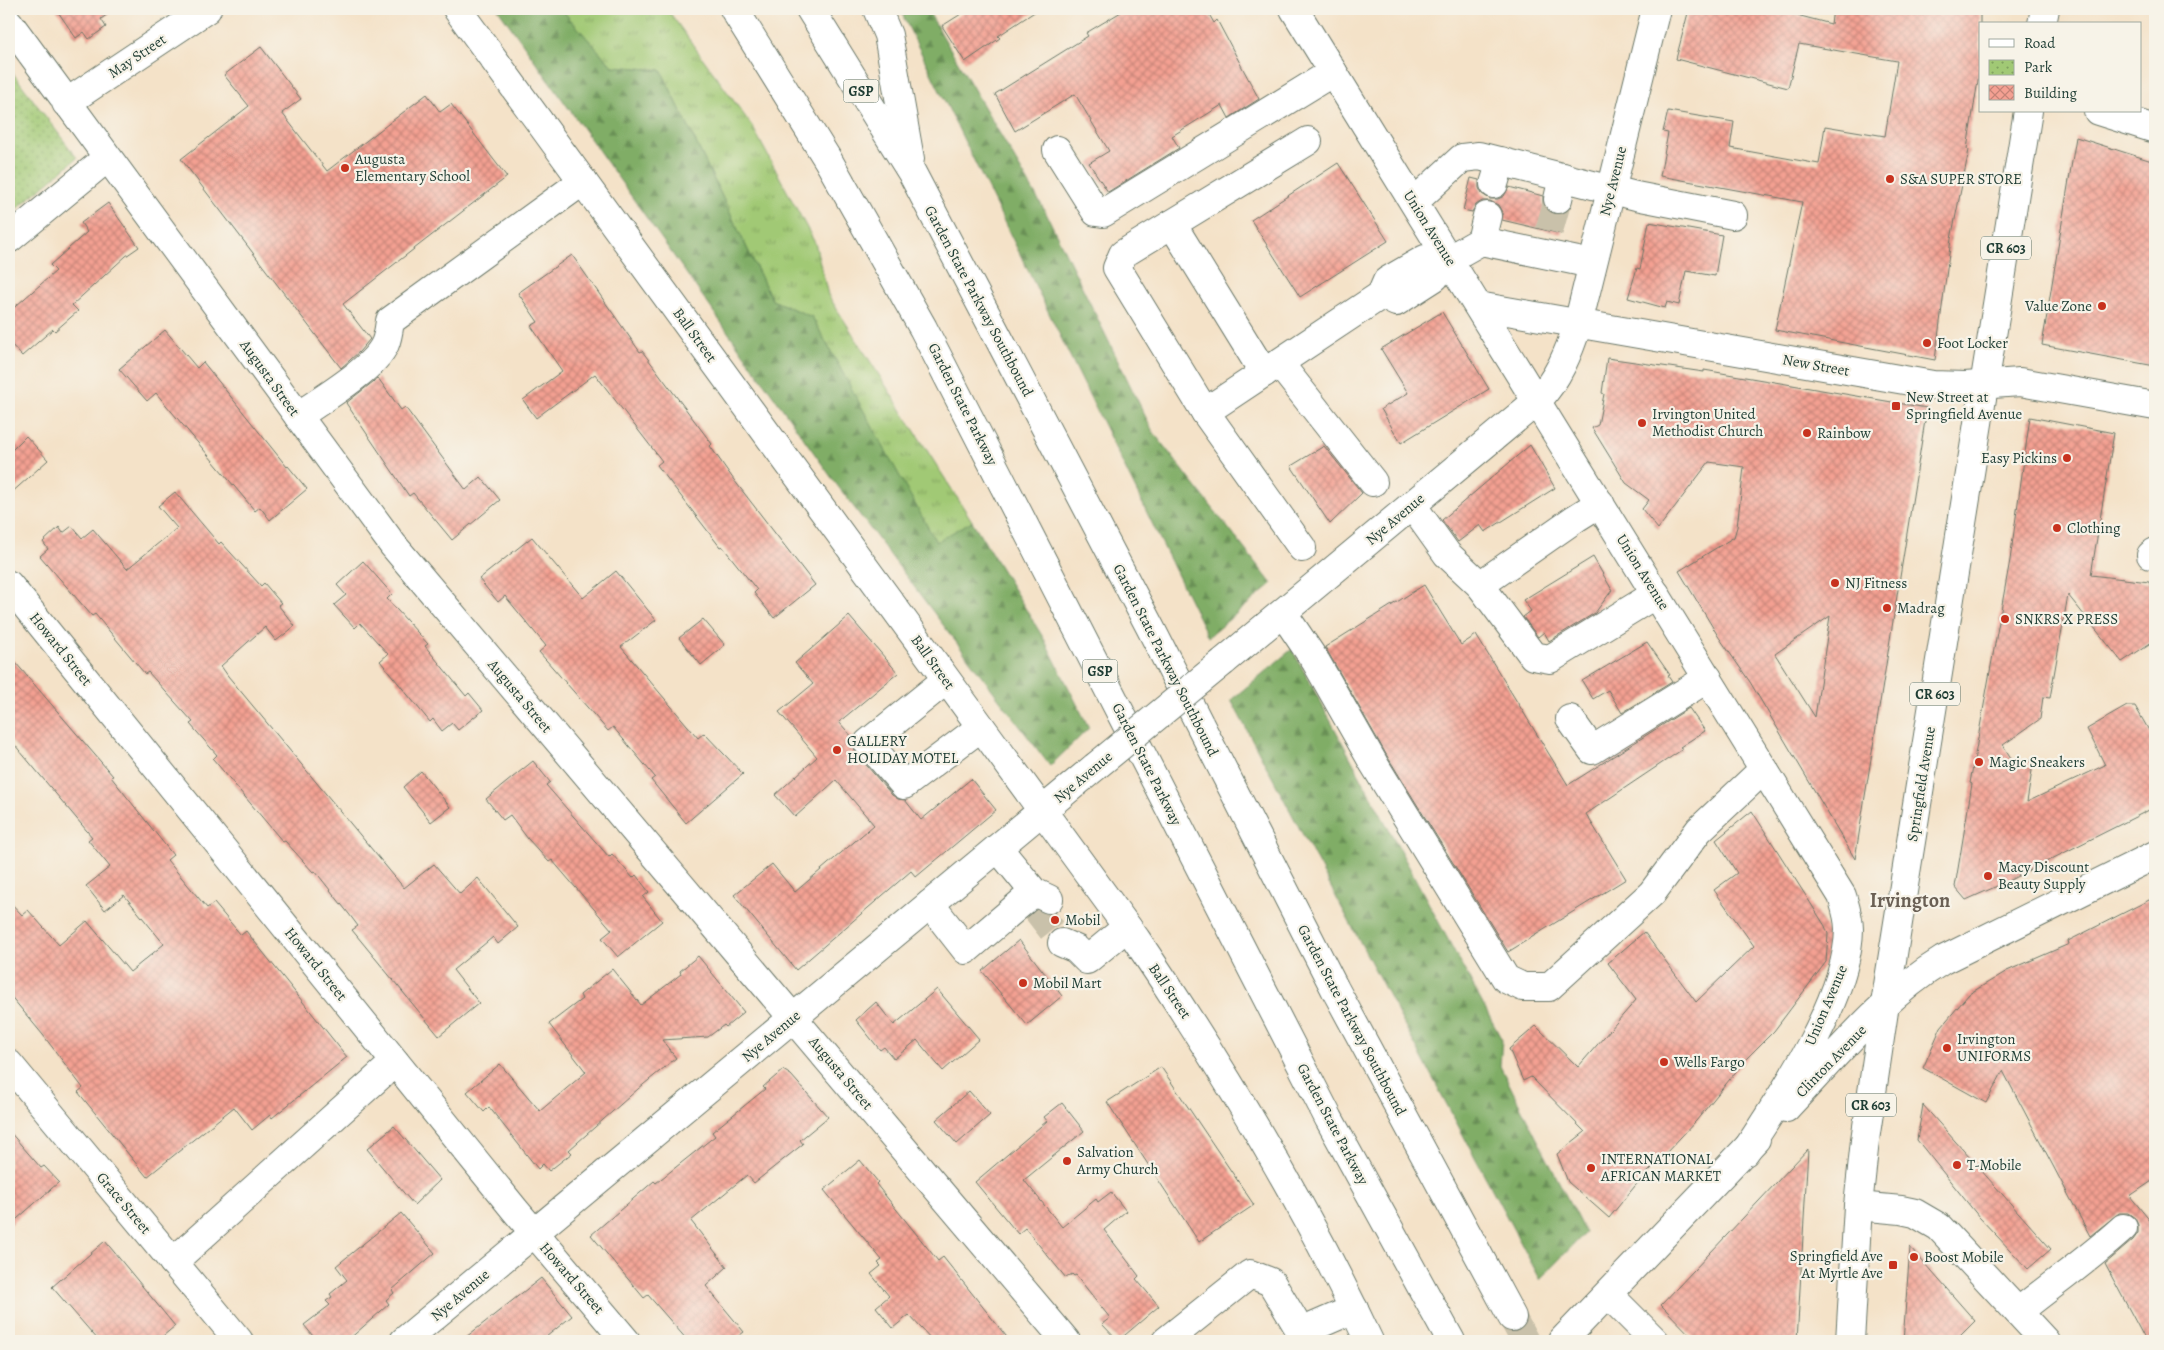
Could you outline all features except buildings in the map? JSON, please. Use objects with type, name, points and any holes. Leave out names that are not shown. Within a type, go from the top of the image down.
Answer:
[{"type":"main road","name":"May Street","points":[[66,103],[207,9]]},
{"type":"main road","name":"Ball Street","points":[[457,9],[1127,927],[1184,1010],[1246,1108],[1296,1195],[1369,1341]]},
{"type":"main road","name":"Garden State Parkway","points":[[734,9],[828,160],[924,328],[1325,1111],[1451,1341]]},
{"type":"main road","name":"Garden State Parkway Southbound","points":[[810,9],[912,172],[1150,627],[1339,998],[1512,1317]]},
{"type":"main road","points":[[877,9],[888,35],[912,172]]},
{"type":"main road","name":"Union Avenue","points":[[1294,9],[1414,202],[1445,261],[1478,306],[1842,896],[1849,926],[1842,975],[1819,1025],[1784,1091],[1745,1152]]},
{"type":"main road","name":"Nye Avenue","points":[[404,1341],[1547,391],[1562,366],[1578,324],[1656,9]]},
{"type":"main road","points":[[2042,22],[2045,9]]},
{"type":"main road","name":"Augusta Street","points":[[9,24],[393,545],[1066,1341]]},
{"type":"main road","points":[[1057,150],[1096,212],[1103,213],[1333,72]]},
{"type":"main road","name":"Springfield Avenue","points":[[1850,1341],[1858,1206],[1885,1004],[2028,112]]},
{"type":"main road","points":[[2101,112],[2155,129]]},
{"type":"main road","points":[[1302,548],[1205,412],[1117,268],[1123,254],[1308,141]]},
{"type":"main road","points":[[1414,202],[1462,158],[1479,156],[1498,172],[1560,188],[1611,188],[1636,196],[1733,215]]},
{"type":"main road","points":[[9,239],[107,158]]},
{"type":"main road","points":[[298,416],[360,372],[380,354],[386,342],[390,321],[583,181]]},
{"type":"main road","points":[[1172,224],[1271,368],[1373,482]]},
{"type":"main road","points":[[1205,412],[1381,295],[1387,281],[1425,259],[1445,261],[1484,228],[1546,243],[1592,264]]},
{"type":"main road","name":"New Street","points":[[1478,306],[1933,385],[2010,382],[2039,384],[2155,406]]},
{"type":"main road","points":[[1480,585],[1576,518],[1600,504]]},
{"type":"main road","points":[[1412,505],[1447,554],[1480,585],[1533,656],[1550,659],[1656,594]]},
{"type":"main road","name":"Howard Street","points":[[9,584],[534,1233],[626,1341]]},
{"type":"main road","points":[[1282,613],[1316,662],[1379,772],[1506,979],[1523,986],[1549,987],[1652,893],[1699,830],[1764,769]]},
{"type":"main road","points":[[1570,720],[1592,750],[1708,678]]},
{"type":"main road","points":[[946,680],[868,743],[904,785],[981,727]]},
{"type":"main road","points":[[930,904],[966,950],[1039,899],[998,848]]},
{"type":"main road","name":"Clinton Avenue","points":[[1562,1341],[1885,1004],[1913,979],[1943,960],[2155,855]]},
{"type":"main road","points":[[1071,942],[1087,960],[1127,927]]},
{"type":"main road","points":[[173,1262],[395,1062]]},
{"type":"main road","name":"Grace Street","points":[[9,1064],[239,1341]]},
{"type":"main road","points":[[1858,1206],[1901,1210],[1927,1219],[1948,1235],[2045,1341]]},
{"type":"main road","points":[[2018,1312],[2056,1281],[2094,1255],[2123,1228]]},
{"type":"main road","points":[[1166,1341],[1250,1274],[1271,1282],[1301,1332],[1354,1309]]},
{"type":"main road","points":[[1608,1294],[1655,1341]]},
{"type":"green space","points":[[498,9],[561,9],[612,66],[661,70],[772,300],[812,317],[936,542],[972,521],[1044,639],[1089,728],[1050,766],[834,481]]},
{"type":"green space","points":[[561,9],[667,9],[752,126],[815,243],[828,295],[972,521],[936,543],[812,317],[772,300],[661,70],[612,66]]},
{"type":"green space","points":[[901,9],[927,9],[1045,211],[1153,432],[1272,584],[1208,637],[904,18]]},
{"type":"green space","points":[[9,68],[77,158],[9,215]]},
{"type":"green space","points":[[1292,649],[1502,1040],[1500,1066],[1585,1233],[1540,1279],[1231,700]]},
{"type":"tunnel","points":[[1549,231],[1558,199]]},
{"type":"tunnel","points":[[1035,908],[1062,943]]},
{"type":"tunnel","points":[[1512,1317],[1525,1341]]},
{"type":"place","name":"Augusta Elementary School","points":[[345,168]]},
{"type":"place","name":"S&A SUPER STORE","points":[[1890,179]]},
{"type":"place","name":"Value Zone","points":[[2102,306]]},
{"type":"place","name":"Foot Locker","points":[[1927,343]]},
{"type":"place","name":"New Street at Springfield Avenue","points":[[1896,406]]},
{"type":"place","name":"Irvington United Methodist Church","points":[[1642,423]]},
{"type":"place","name":"Rainbow","points":[[1807,433]]},
{"type":"place","name":"Easy Pickins","points":[[2067,458]]},
{"type":"place","name":"Clothing","points":[[2057,528]]},
{"type":"place","name":"NJ Fitness","points":[[1835,583]]},
{"type":"place","name":"Madrag","points":[[1887,608]]},
{"type":"place","name":"SNKRS X PRESS","points":[[2005,619]]},
{"type":"place","name":"GALLERY HOLIDAY MOTEL","points":[[837,750]]},
{"type":"place","name":"Magic Sneakers","points":[[1979,762]]},
{"type":"place","name":"Macy Discount Beauty Supply","points":[[1988,876]]},
{"type":"place","name":"Mobil","points":[[1055,920]]},
{"type":"place","name":"Mobil Mart","points":[[1023,983]]},
{"type":"place","name":"Irvington UNIFORMS","points":[[1947,1048]]},
{"type":"place","name":"Wells Fargo","points":[[1664,1062]]},
{"type":"place","name":"Salvation Army Church","points":[[1067,1161]]},
{"type":"place","name":"T-Mobile","points":[[1957,1165]]},
{"type":"place","name":"INTERNATIONAL AFRICAN MARKET","points":[[1591,1168]]},
{"type":"place","name":"Boost Mobile","points":[[1914,1257]]},
{"type":"place","name":"Springfield Ave At Myrtle Ave","points":[[1893,1265]]},
{"type":"district","name":"Irvington","points":[[1910,900]]}]
